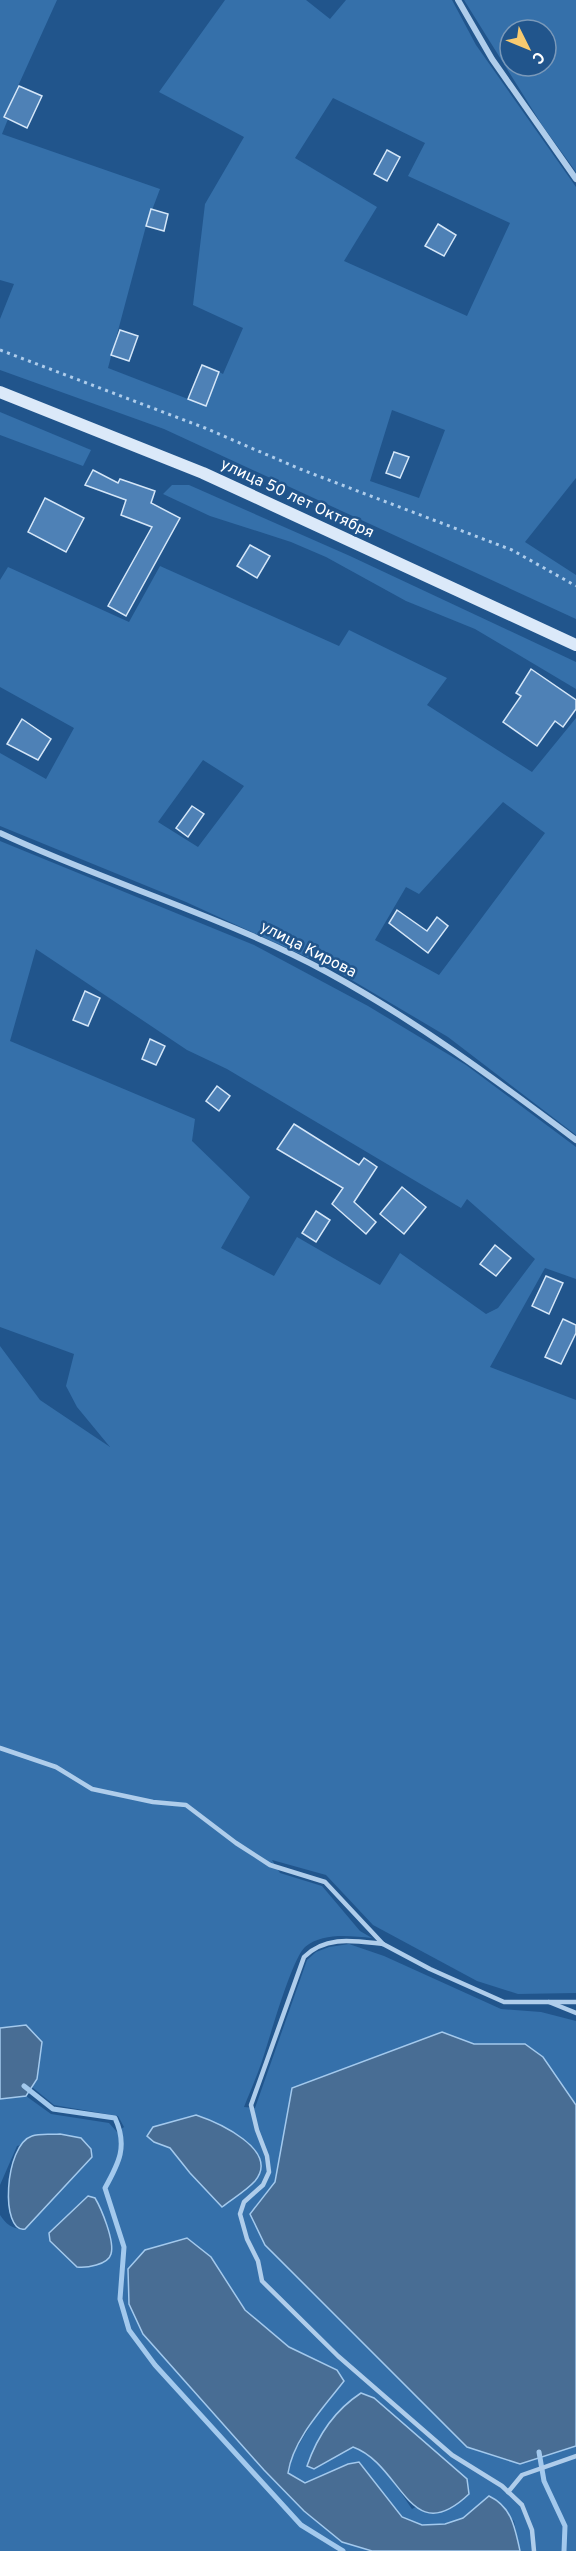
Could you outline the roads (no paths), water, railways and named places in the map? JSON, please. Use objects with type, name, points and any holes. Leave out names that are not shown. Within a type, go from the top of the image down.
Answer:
[{"type":"main road","name":"улица 50 лет Октября","points":[[0,392],[202,473],[576,645]]},
{"type":"street","points":[[458,0],[492,59],[576,179]]},
{"type":"street","name":"улица Кирова","points":[[0,833],[257,939],[326,972],[471,1061],[576,1140]]},
{"type":"lane","points":[[0,1748],[56,1767],[92,1789],[153,1802],[186,1805],[236,1843],[270,1865],[325,1882],[383,1944],[430,1969],[504,2002],[544,2000],[576,2002]]},
{"type":"lane","points":[[383,1944],[344,1940],[313,1948],[304,1957],[251,2106],[267,2156],[269,2172],[262,2185],[244,2202],[240,2214],[247,2240],[258,2260],[262,2281],[338,2356],[452,2456],[508,2492],[522,2505],[532,2530],[534,2551]]},
{"type":"lane","points":[[544,2000],[576,2013]]},
{"type":"lane","points":[[508,2492],[522,2475],[576,2456]]},
{"type":"waterway","points":[[24,2086],[53,2109],[115,2118],[121,2137],[120,2154],[105,2188],[124,2247],[120,2299],[129,2330],[155,2365],[301,2525],[343,2551]]},
{"type":"waterway","points":[[539,2452],[544,2481],[565,2526],[564,2551]]}]
